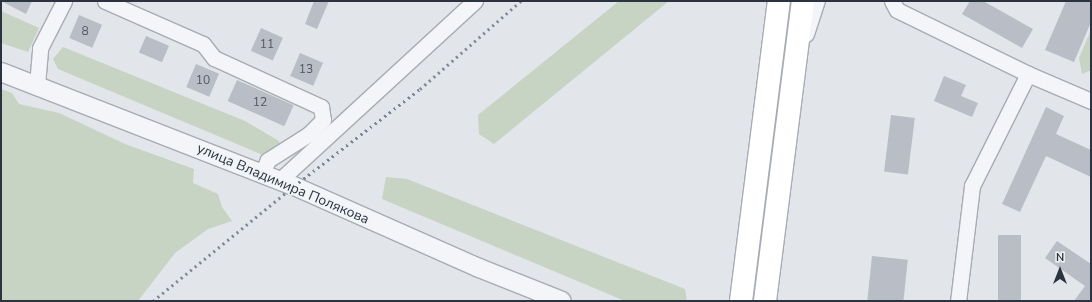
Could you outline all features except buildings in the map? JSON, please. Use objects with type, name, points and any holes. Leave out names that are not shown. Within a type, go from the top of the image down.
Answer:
[{"type":"highway","points":[[741,301],[779,1]]},
{"type":"highway","points":[[765,301],[803,1]]},
{"type":"street","points":[[37,85],[40,48],[64,1]]},
{"type":"street","points":[[105,1],[203,44],[214,58],[321,107],[323,120],[309,134],[268,160],[262,173]]},
{"type":"street","points":[[797,51],[808,31],[817,1]]},
{"type":"street","points":[[892,1],[897,10],[1028,74],[1091,101]]},
{"type":"street","points":[[280,180],[471,2]]},
{"type":"street","name":"улица Владимира Полякова","points":[[1,72],[280,180],[562,301]]},
{"type":"street","points":[[958,301],[972,186],[1028,74]]},
{"type":"green space","points":[[619,1],[669,1],[494,144],[479,134],[478,115]]},
{"type":"green space","points":[[1,11],[39,28],[28,52],[1,43]]},
{"type":"green space","points":[[1091,30],[1091,70],[1082,74],[1079,58]]},
{"type":"green space","points":[[63,47],[245,121],[279,141],[280,151],[268,157],[58,69],[53,59]]},
{"type":"green space","points":[[1,89],[12,93],[19,104],[59,113],[125,144],[194,169],[193,183],[218,194],[222,207],[232,221],[208,229],[175,253],[138,301],[1,301]]},
{"type":"green space","points":[[386,177],[407,179],[685,289],[687,301],[625,301],[382,199]]},
{"type":"railway","points":[[153,301],[294,186],[420,89],[521,1]]}]
